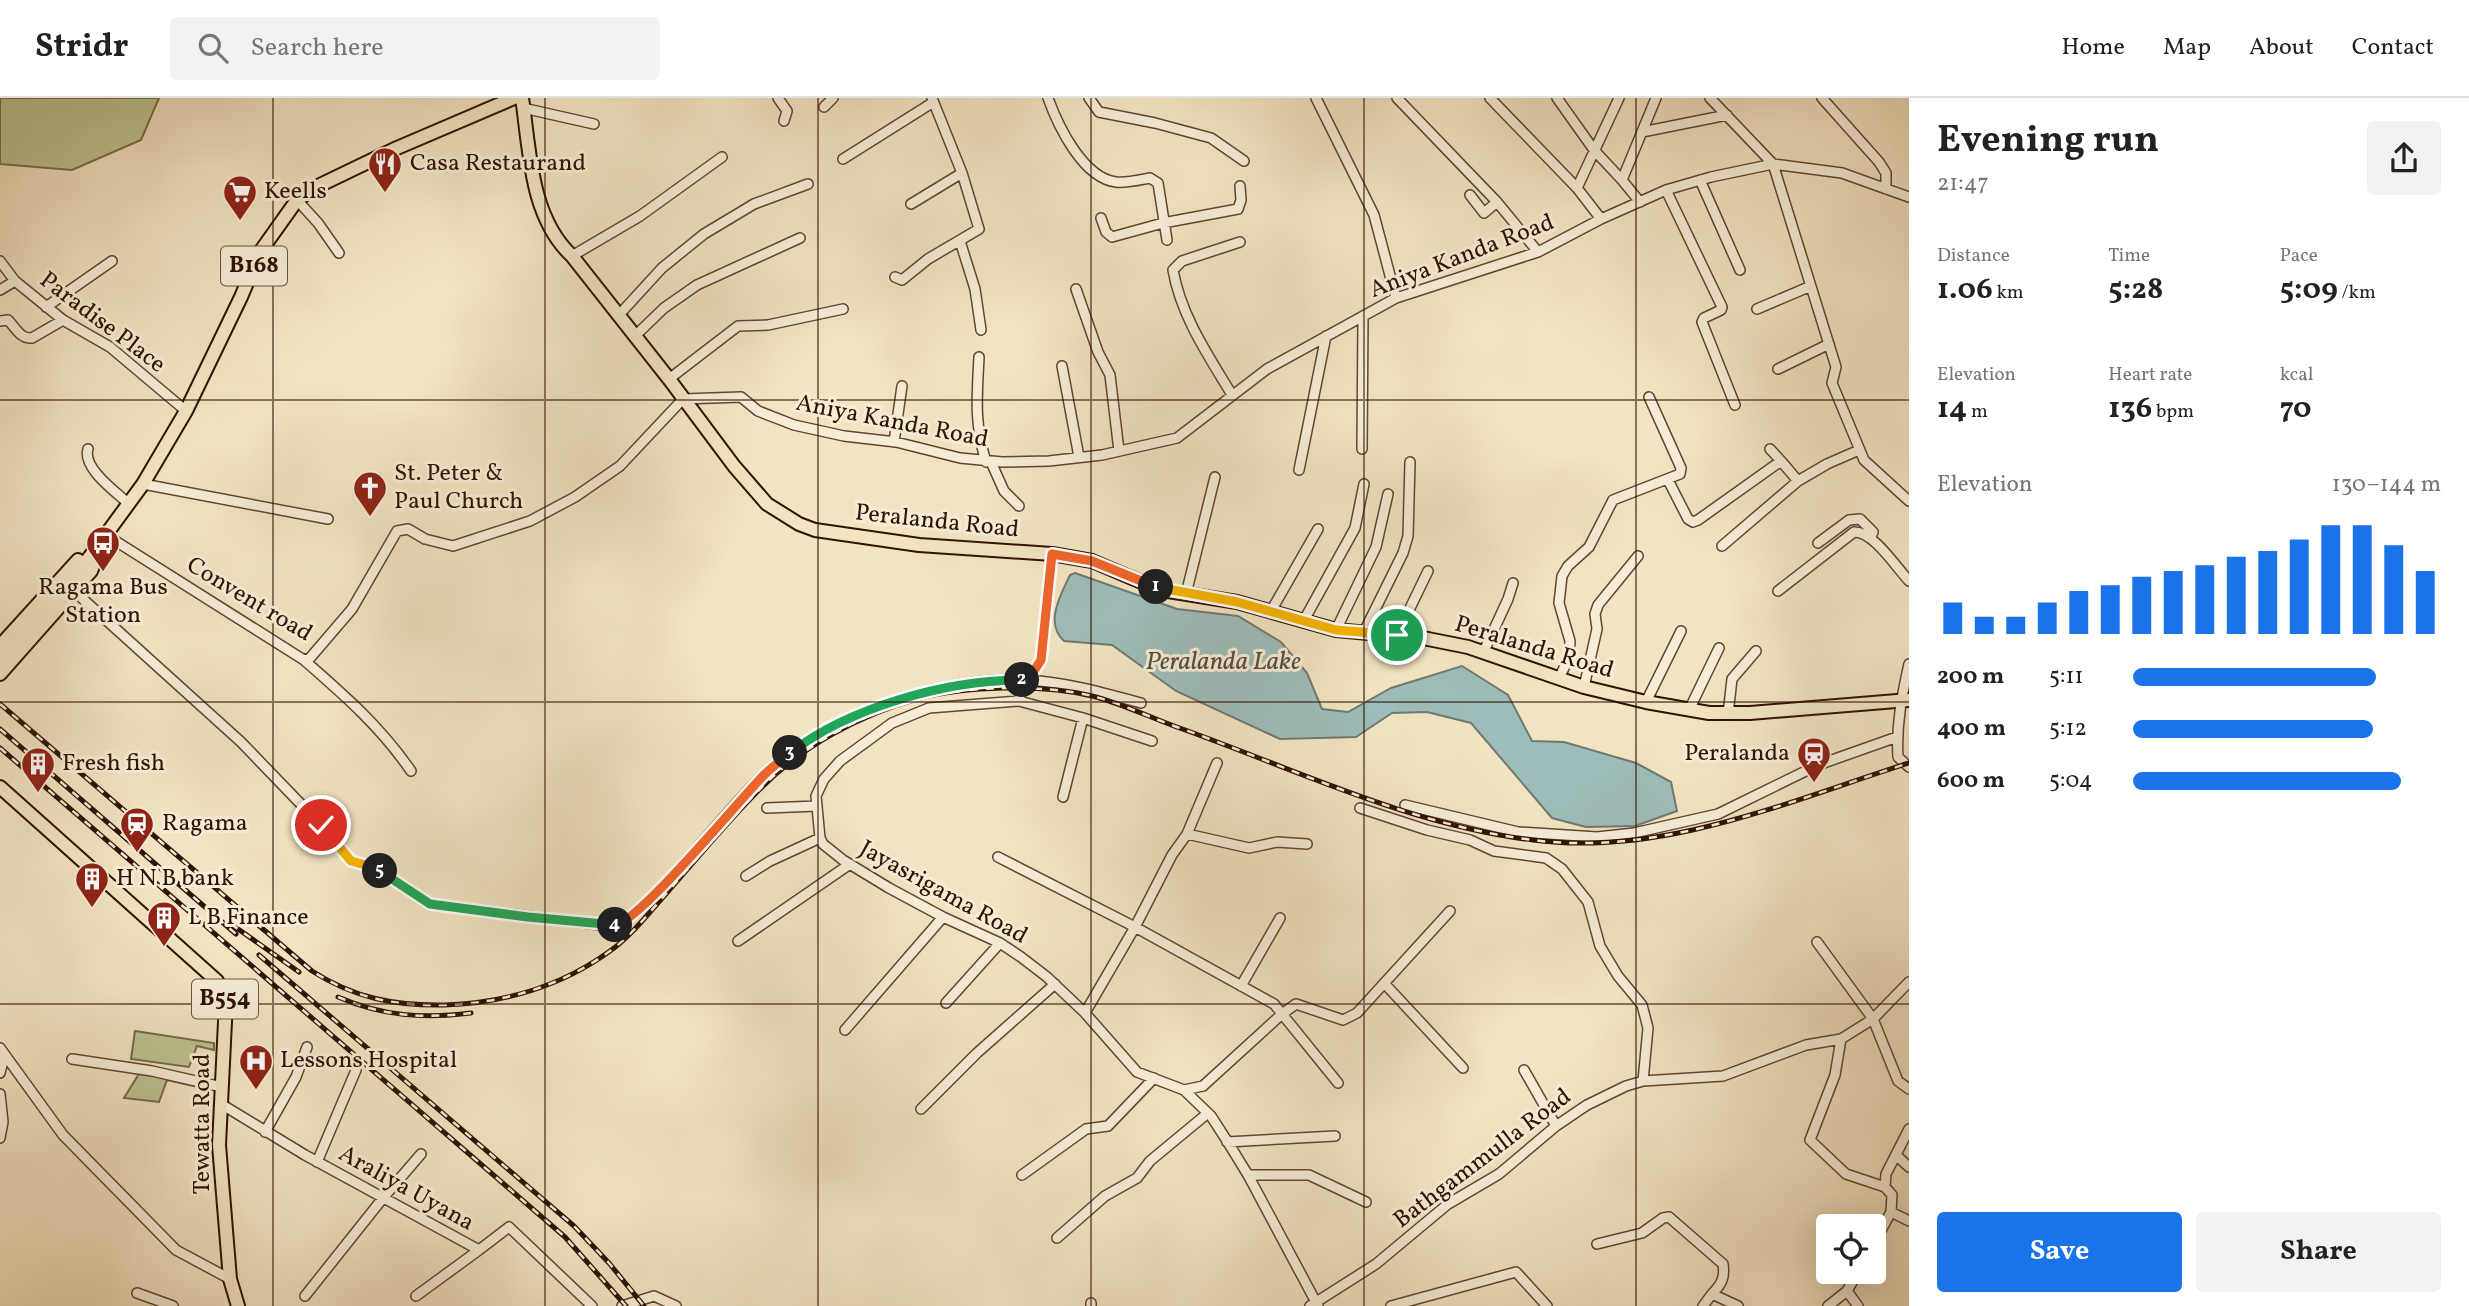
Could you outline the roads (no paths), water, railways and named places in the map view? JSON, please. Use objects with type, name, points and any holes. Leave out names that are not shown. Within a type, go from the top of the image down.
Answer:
[{"type":"main road","name":"B168","points":[[0,659],[67,585],[143,484],[186,411],[260,252],[297,200],[314,188],[397,148],[514,98]]},
{"type":"main road","name":"Peralanda Road","points":[[522,103],[538,196],[560,245],[572,256],[669,379],[715,443],[760,496],[776,511],[799,524],[825,531],[919,545],[1052,554],[1092,561],[1139,581],[1186,594],[1237,602],[1336,630],[1447,642],[1484,651],[1584,687],[1689,710],[1728,714],[1905,700]]},
{"type":"main road","name":"B168","points":[[0,674],[91,571],[102,540]]},
{"type":"main road","name":"B168","points":[[0,646],[79,559],[102,540]]},
{"type":"main road","name":"Tewatta Road","points":[[0,787],[217,981],[226,1001],[219,1145],[230,1279],[238,1306]]},
{"type":"street","points":[[779,98],[787,111],[784,121]]},
{"type":"street","points":[[824,107],[834,98]]},
{"type":"street","points":[[1048,98],[1056,121],[1068,141],[1094,171],[1114,182],[1155,179],[1160,190],[1167,240]]},
{"type":"street","points":[[1089,98],[1099,112],[1211,138],[1244,161]]},
{"type":"street","points":[[1316,98],[1374,215],[1396,298]]},
{"type":"street","points":[[1397,98],[1497,202],[1538,252]]},
{"type":"street","points":[[1490,98],[1577,188],[1601,219]]},
{"type":"street","points":[[1557,98],[1594,150],[1640,202]]},
{"type":"street","points":[[1577,188],[1619,98]]},
{"type":"street","points":[[1622,180],[1656,98]]},
{"type":"street","points":[[1710,98],[1773,164],[1836,368],[1832,383],[1859,450],[1864,460],[1909,501]]},
{"type":"street","points":[[1822,98],[1879,162],[1886,173],[1886,188]]},
{"type":"street","points":[[843,159],[932,100],[962,173],[979,229],[928,259],[902,280],[895,277]]},
{"type":"street","points":[[522,103],[594,124]]},
{"type":"street","points":[[1642,132],[1727,115]]},
{"type":"street","points":[[572,256],[640,216],[722,157]]},
{"type":"street","name":"Aniya Kanda Road","points":[[683,399],[741,397],[758,411],[794,425],[989,462],[1049,461],[1119,452],[1177,438],[1266,369],[1396,298],[1538,252],[1601,219],[1666,190],[1773,164],[1842,173],[1909,197]]},
{"type":"street","points":[[911,204],[962,173]]},
{"type":"street","points":[[1700,180],[1740,270]]},
{"type":"street","points":[[618,316],[662,268],[704,233],[754,204],[808,184]]},
{"type":"street","points":[[1101,218],[1106,232],[1112,237],[1163,223],[1238,209],[1241,200],[1240,186]]},
{"type":"street","points":[[1666,190],[1722,307],[1702,319],[1702,322],[1735,405]]},
{"type":"street","points":[[1470,195],[1484,214],[1497,202]]},
{"type":"street","points":[[297,200],[318,223],[339,253]]},
{"type":"street","points":[[635,336],[664,308],[697,285],[800,237]]},
{"type":"street","points":[[960,241],[975,289],[981,330]]},
{"type":"street","points":[[1232,395],[1199,340],[1181,298],[1173,270],[1182,261],[1240,242]]},
{"type":"street","name":"Paradise Place","points":[[0,261],[15,281],[46,307],[110,347],[186,411]]},
{"type":"street","points":[[46,307],[112,261]]},
{"type":"street","points":[[0,290],[15,281]]},
{"type":"street","points":[[1757,309],[1811,286]]},
{"type":"street","points":[[1076,289],[1098,352],[1110,375],[1119,452]]},
{"type":"street","points":[[669,379],[738,326],[768,325],[843,309]]},
{"type":"street","points":[[1362,449],[1363,316]]},
{"type":"street","points":[[0,321],[8,320],[22,338],[27,339],[63,320]]},
{"type":"street","points":[[1299,470],[1326,336]]},
{"type":"street","points":[[1778,369],[1829,344]]},
{"type":"street","points":[[979,357],[977,426],[989,462],[1004,491],[1019,506]]},
{"type":"street","points":[[1062,366],[1079,457]]},
{"type":"street","points":[[894,442],[901,386]]},
{"type":"street","points":[[1559,678],[1569,658],[1570,641],[1559,603],[1562,576],[1568,566],[1589,547],[1614,500],[1626,493],[1680,474],[1681,468],[1649,397]]},
{"type":"street","name":"Convent road","points":[[102,540],[304,660],[310,658],[352,609],[397,531],[408,529],[425,539],[453,546],[530,521],[575,497],[620,466],[683,399]]},
{"type":"street","points":[[88,449],[88,465],[129,504]]},
{"type":"street","points":[[1770,449],[1798,481]]},
{"type":"street","points":[[1722,546],[1798,481],[1859,450]]},
{"type":"street","points":[[1668,480],[1688,519],[1693,522],[1781,461]]},
{"type":"street","points":[[1363,634],[1403,553],[1408,536],[1410,462]]},
{"type":"street","points":[[1186,594],[1215,477]]},
{"type":"street","points":[[143,484],[328,519]]},
{"type":"street","points":[[1304,622],[1355,528],[1364,484]]},
{"type":"street","points":[[1336,630],[1376,547],[1388,494]]},
{"type":"street","points":[[1818,543],[1849,520],[1860,519],[1873,532],[1871,537]]},
{"type":"street","points":[[1271,611],[1318,529]]},
{"type":"street","points":[[1778,591],[1854,532],[1862,532],[1871,537],[1909,581]]},
{"type":"street","points":[[1019,701],[1022,688],[1041,660],[1052,554]]},
{"type":"street","points":[[1584,687],[1597,629],[1595,614],[1598,605],[1637,556]]},
{"type":"street","points":[[1397,635],[1428,571]]},
{"type":"street","points":[[1484,651],[1513,583]]},
{"type":"street","points":[[74,592],[241,742],[321,825],[351,861],[373,867],[430,904],[608,926],[621,924],[631,916],[703,843],[766,772],[801,745],[861,714],[950,687],[1005,680],[1028,680],[1089,689],[1141,703]]},
{"type":"street","points":[[1646,702],[1681,631]]},
{"type":"street","points":[[1689,710],[1719,648]]},
{"type":"street","points":[[1728,714],[1732,680],[1756,651]]},
{"type":"street","points":[[304,660],[362,711],[389,740],[411,771]]},
{"type":"street","points":[[1909,664],[1897,737],[1898,757],[1909,767]]},
{"type":"street","points":[[746,876],[770,861],[820,838],[816,796],[824,779],[840,761],[892,723],[929,708],[1019,701],[1083,718],[1152,741]]},
{"type":"street","points":[[1063,797],[1083,718]]},
{"type":"street","points":[[1405,805],[1518,832],[1597,837],[1634,833],[1718,814],[1818,765],[1897,737]]},
{"type":"street","points":[[1085,1013],[1135,927],[1172,855],[1187,834],[1217,763]]},
{"type":"street","points":[[767,807],[817,806]]},
{"type":"street","points":[[1360,808],[1427,830],[1470,840],[1494,851],[1546,858],[1562,869],[1588,902],[1600,946],[1618,976],[1642,1005],[1648,1028],[1643,1081]]},
{"type":"street","points":[[1187,834],[1249,848],[1278,842],[1307,844]]},
{"type":"street","name":"Jayasrigama Road","points":[[820,838],[823,844],[850,864],[943,917],[999,943],[1055,985],[1085,1013],[1137,1072],[1184,1090],[1208,1113],[1248,1175],[1315,1304]]},
{"type":"street","points":[[998,857],[1135,927],[1274,1004],[1338,1083]]},
{"type":"street","points":[[738,941],[850,864]]},
{"type":"street","points":[[1184,1090],[1203,1086],[1296,1004],[1343,1020],[1357,1013],[1450,911]]},
{"type":"street","points":[[845,1030],[943,917]]},
{"type":"street","points":[[1241,986],[1280,918]]},
{"type":"street","points":[[1817,942],[1872,1019],[1899,1080],[1909,1088]]},
{"type":"street","points":[[946,1003],[999,943]]},
{"type":"street","name":"Bathgammulla Road","points":[[1315,1304],[1376,1264],[1448,1204],[1499,1174],[1556,1126],[1587,1105],[1626,1086],[1643,1081],[1723,1076],[1805,1045],[1841,1040],[1872,1019],[1909,982]]},
{"type":"street","points":[[1384,983],[1463,1068]]},
{"type":"street","points":[[920,1109],[977,1053],[1055,985]]},
{"type":"street","points":[[1841,1040],[1835,1075],[1810,1140],[1846,1174],[1885,1187],[1892,1195],[1891,1212],[1886,1221]]},
{"type":"street","points":[[265,1132],[296,1077],[306,1047]]},
{"type":"street","points":[[0,1073],[2,1053]]},
{"type":"street","points":[[2,1053],[63,1135],[176,1250],[230,1279]]},
{"type":"street","points":[[72,1059],[152,1071],[222,1087]]},
{"type":"street","points":[[317,1162],[356,1070]]},
{"type":"street","points":[[1524,1070],[1556,1126]]},
{"type":"street","points":[[1022,1175],[1086,1129],[1108,1126],[1154,1078]]},
{"type":"street","points":[[0,1094],[3,1122],[0,1138]]},
{"type":"street","name":"Araliya Uyana","points":[[221,1104],[317,1162],[479,1250],[509,1227],[592,1306]]},
{"type":"street","points":[[1057,1238],[1105,1196],[1137,1178],[1150,1161],[1208,1113]]},
{"type":"street","points":[[1885,1187],[1886,1174],[1909,1129]]},
{"type":"street","points":[[1227,1142],[1335,1136]]},
{"type":"street","points":[[305,1296],[421,1154]]},
{"type":"street","points":[[1897,1156],[1909,1167]]},
{"type":"street","points":[[1248,1175],[1309,1175],[1366,1202]]},
{"type":"street","points":[[1891,1212],[1909,1221]]},
{"type":"street","points":[[1597,1244],[1642,1233],[1663,1218],[1669,1217],[1724,1264],[1725,1275],[1720,1286],[1703,1306]]},
{"type":"street","points":[[416,1296],[479,1250]]},
{"type":"street","points":[[1391,1306],[1516,1272],[1547,1306]]},
{"type":"street","points":[[1828,1306],[1847,1291],[1851,1284]]},
{"type":"street","points":[[1847,1291],[1858,1306]]},
{"type":"street","points":[[137,1293],[173,1306]]},
{"type":"street","points":[[1713,1294],[1738,1306]]},
{"type":"street","points":[[622,1306],[654,1296],[676,1306]]},
{"type":"water","name":"Peralanda Lake","points":[[1075,573],[1177,609],[1238,616],[1281,642],[1307,673],[1322,709],[1348,712],[1391,688],[1462,666],[1508,695],[1532,741],[1564,742],[1636,763],[1671,782],[1677,811],[1635,826],[1586,827],[1552,818],[1471,723],[1427,712],[1392,713],[1356,737],[1280,739],[1176,691],[1112,645],[1064,641],[1055,626],[1056,608],[1070,575]]},
{"type":"railway","points":[[0,704],[312,971],[359,994],[392,1002],[427,1005],[467,1004],[510,996],[552,983],[592,963],[632,932],[723,828],[775,774],[793,760],[832,734],[874,714],[917,699],[958,691],[1028,688],[1092,696],[1396,808],[1487,833],[1533,840],[1582,843],[1677,833],[1772,809],[1909,763]]},
{"type":"railway","points":[[0,729],[236,934]]},
{"type":"railway","points":[[0,748],[565,1237],[626,1306]]},
{"type":"railway","points":[[231,924],[299,972]]},
{"type":"railway","points":[[259,955],[574,1226],[644,1306]]},
{"type":"railway","points":[[338,997],[387,1012],[419,1016],[471,1013]]},
{"type":"place","name":"Casa Restaurand","points":[[385,194]]},
{"type":"place","name":"Keells","points":[[240,222]]},
{"type":"place","name":"St. Peter & Paul Church","points":[[370,518]]},
{"type":"place","name":"Ragama Bus Station","points":[[103,573]]},
{"type":"place","name":"Peralanda","points":[[1814,784]]},
{"type":"place","name":"Fresh fish","points":[[38,794]]},
{"type":"place","name":"Ragama","points":[[137,854]]},
{"type":"place","name":"H N B bank","points":[[92,909]]},
{"type":"place","name":"L B Finance","points":[[164,948]]},
{"type":"place","name":"Lessons Hospital","points":[[256,1091]]}]
